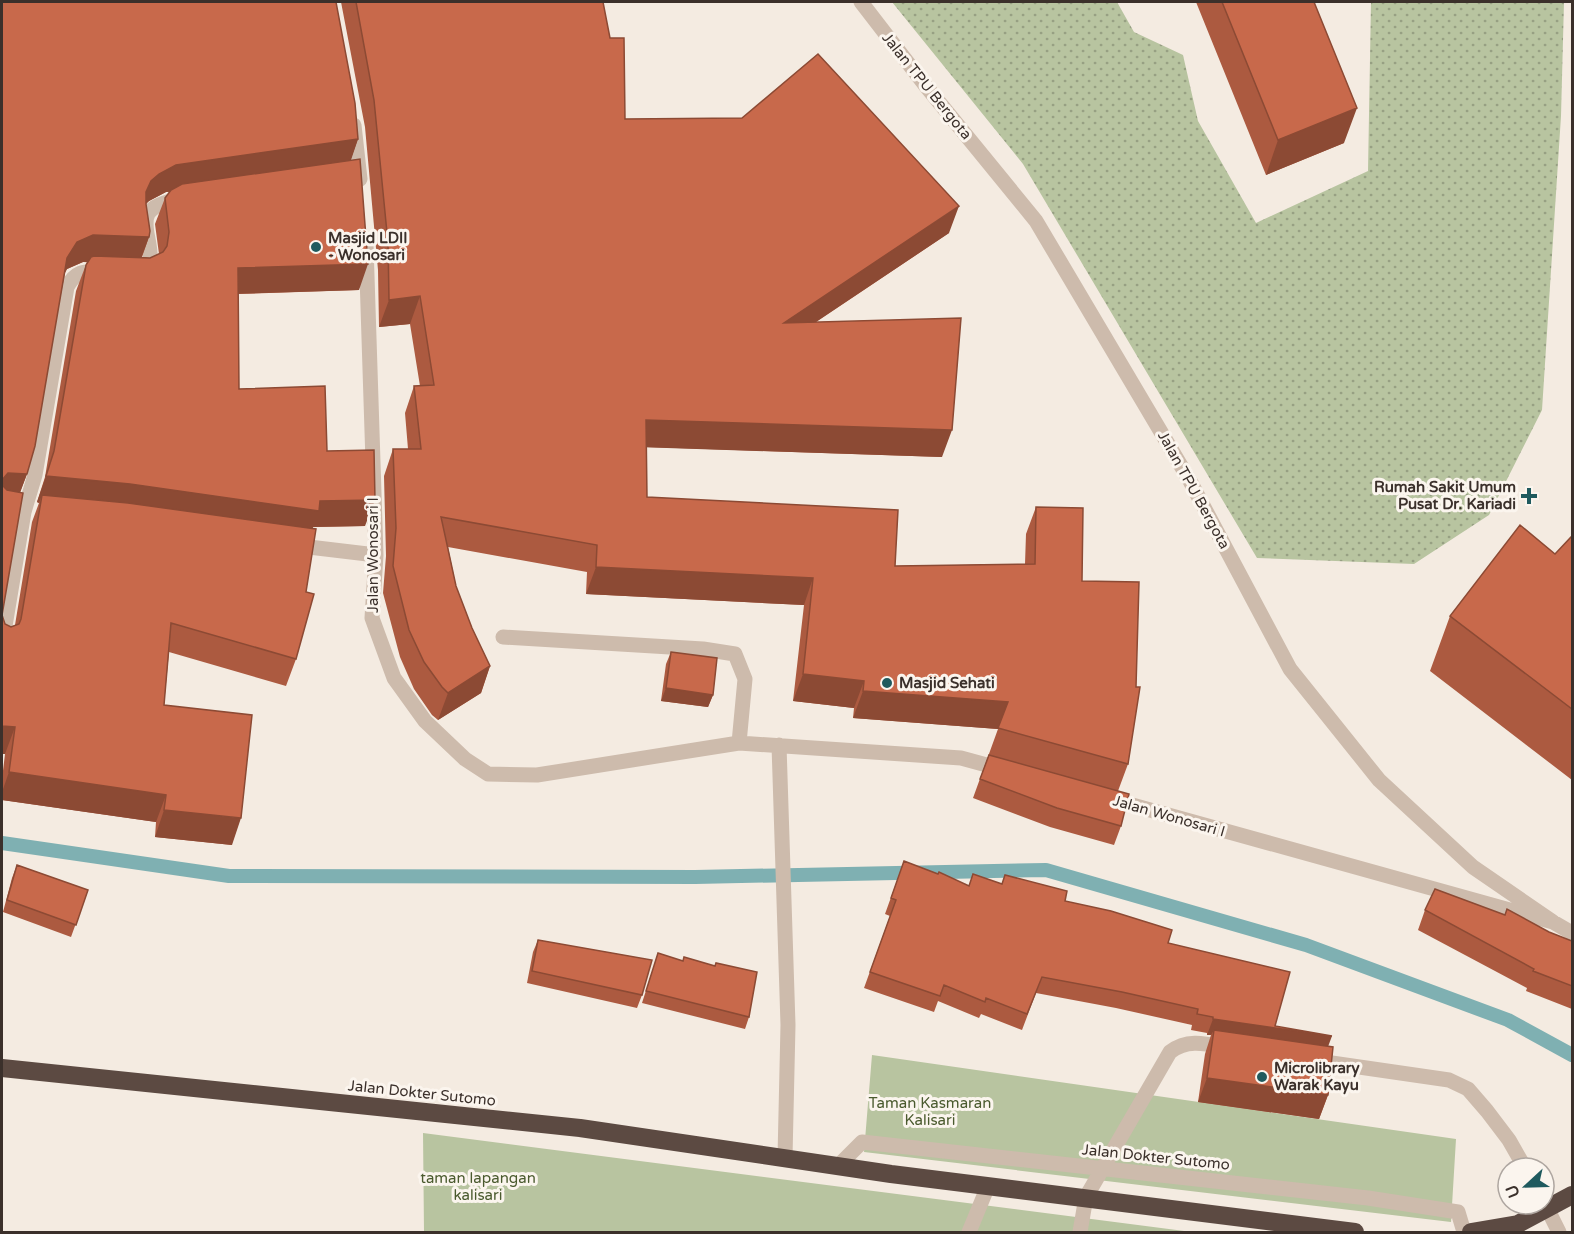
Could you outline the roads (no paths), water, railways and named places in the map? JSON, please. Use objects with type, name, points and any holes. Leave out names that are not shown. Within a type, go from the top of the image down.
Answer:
[{"type":"highway","name":"Jalan Dokter Sutomo","points":[[2,1068],[580,1128],[784,1156],[838,1166],[1355,1233]]},
{"type":"highway","points":[[1556,1201],[1572,1195]]},
{"type":"highway","points":[[1470,1233],[1518,1224],[1530,1216]]},
{"type":"street","name":"Jalan TPU Bergota","points":[[861,2],[925,85],[1036,221],[1190,481],[1290,669],[1379,780],[1473,867],[1572,933]]},
{"type":"street","points":[[351,106],[354,176],[362,196]]},
{"type":"street","points":[[2,644],[24,512],[35,475],[67,287],[75,275],[83,272],[141,274],[148,270],[150,262],[145,219],[149,211],[170,201],[192,198]]},
{"type":"street","name":"Jalan Wonosari I","points":[[364,228],[368,271],[376,555],[372,618],[394,678],[425,721],[465,759],[489,774],[537,775],[740,743],[961,758],[1018,774]]},
{"type":"street","points":[[274,542],[376,555]]},
{"type":"street","points":[[503,637],[735,654],[745,679],[740,743]]},
{"type":"street","points":[[779,745],[788,1025],[784,1156]]},
{"type":"street","name":"Jalan Wonosari I","points":[[1097,796],[1553,922]]},
{"type":"street","points":[[1080,1233],[1086,1197],[1170,1052],[1177,1046],[1190,1042],[1237,1049]]},
{"type":"street","points":[[1296,1058],[1449,1080],[1468,1089],[1509,1140],[1518,1156]]},
{"type":"street","name":"Jalan Dokter Sutomo","points":[[838,1166],[862,1142],[1368,1198],[1458,1212],[1464,1233]]},
{"type":"street","points":[[969,1233],[988,1186]]},
{"type":"street","points":[[1551,1216],[1559,1233]]},
{"type":"waterway","points":[[2,843],[229,876],[695,877],[1046,870],[1306,945],[1508,1020],[1572,1055]]},
{"type":"place","name":"Masjid LDII - Wonosari","points":[[316,247]]},
{"type":"place","name":"Rumah Sakit Umum Pusat Dr. Kariadi","points":[[1529,496]]},
{"type":"place","name":"Masjid Sehati","points":[[887,683]]},
{"type":"place","name":"Microlibrary Warak Kayu","points":[[1262,1077]]},
{"type":"park label","name":"Taman Kasmaran Kalisari","points":[[930,1112]]},
{"type":"park label","name":"taman lapangan kalisari","points":[[478,1186]]}]
